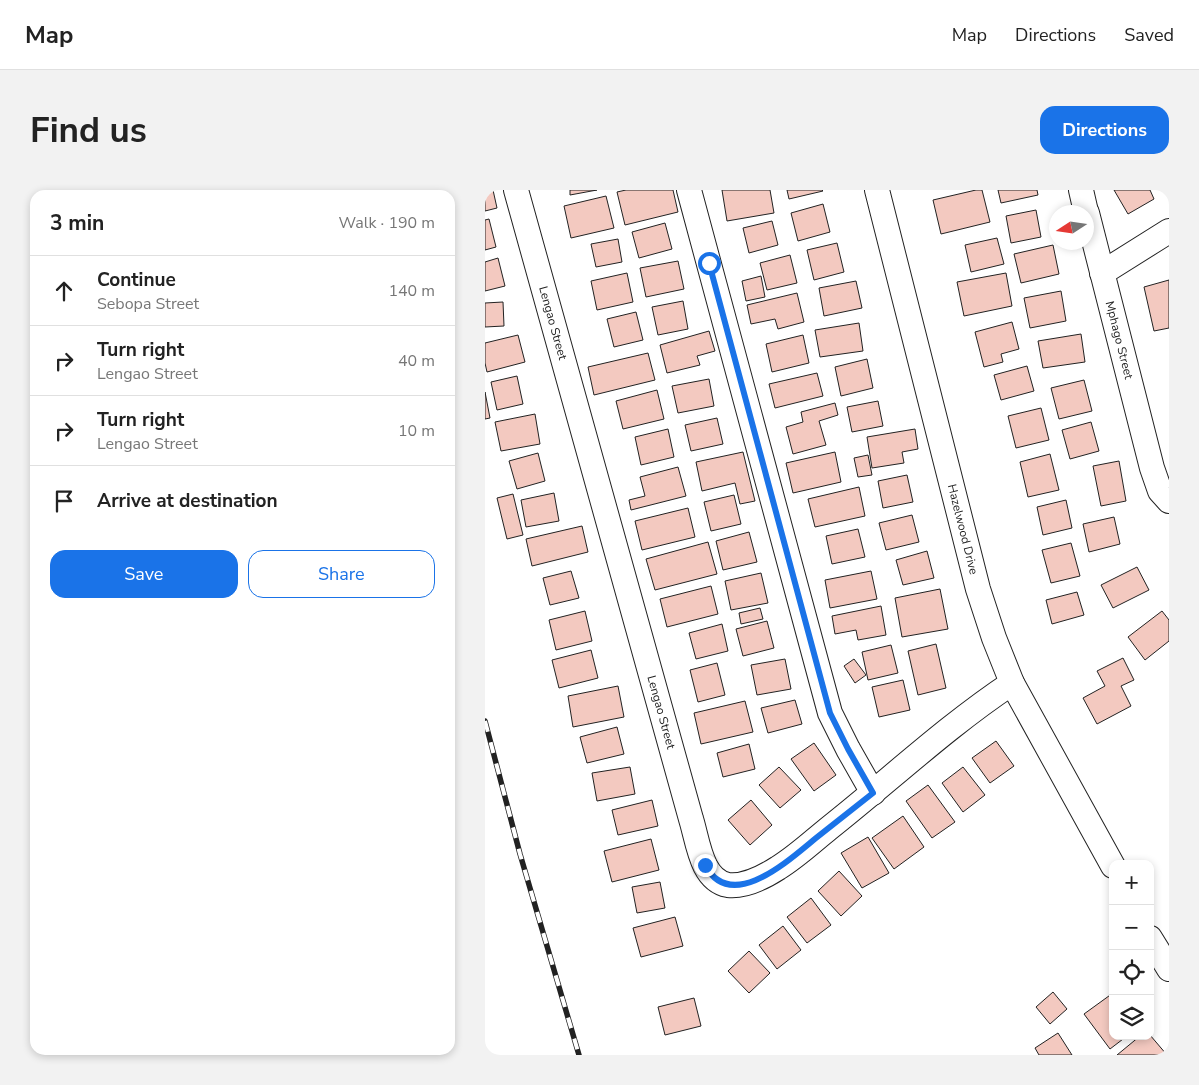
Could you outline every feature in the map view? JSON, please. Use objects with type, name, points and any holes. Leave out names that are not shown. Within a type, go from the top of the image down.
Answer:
[{"type":"street","name":"Lengao Street","points":[[515,190],[705,865],[715,879],[728,884],[743,884],[760,879],[779,868],[873,793],[967,713],[1012,682]]},
{"type":"street","points":[[689,190],[830,713],[873,793]]},
{"type":"street","name":"Hazelwood Drive","points":[[877,190],[978,589],[1012,682],[1108,856]]},
{"type":"street","name":"Mphago Street","points":[[1081,190],[1084,205]]},
{"type":"street","points":[[1102,272],[1169,231]]},
{"type":"street","name":"Mphago Street","points":[[1094,242],[1152,468],[1160,491],[1169,501]]},
{"type":"street","points":[[1154,945],[1169,969]]},
{"type":"building","points":[[485,190],[493,190],[497,208],[485,211]]},
{"type":"building","points":[[570,190],[597,190],[570,195]]},
{"type":"building","points":[[626,190],[673,190],[678,212],[625,225],[617,192]]},
{"type":"building","points":[[722,190],[770,190],[774,213],[727,221]]},
{"type":"building","points":[[787,190],[822,190],[823,191],[789,199]]},
{"type":"building","points":[[982,190],[990,222],[941,234],[933,200]]},
{"type":"building","points":[[998,190],[1037,190],[1038,195],[1001,203]]},
{"type":"building","points":[[1114,190],[1150,190],[1154,199],[1128,214]]},
{"type":"building","points":[[606,196],[614,228],[571,238],[564,206]]},
{"type":"building","points":[[823,204],[830,232],[798,241],[791,213]]},
{"type":"building","points":[[1036,210],[1041,237],[1011,243],[1006,216]]},
{"type":"building","points":[[489,219],[496,247],[485,250],[485,220]]},
{"type":"building","points":[[772,221],[778,245],[749,253],[743,228]]},
{"type":"building","points":[[665,223],[672,249],[639,258],[632,232]]},
{"type":"building","points":[[997,238],[1004,264],[971,272],[965,245]]},
{"type":"building","points":[[618,239],[622,262],[596,267],[591,244]]},
{"type":"building","points":[[837,243],[844,272],[814,280],[807,250]]},
{"type":"building","points":[[1049,246],[1049,250],[1054,250],[1059,274],[1021,283],[1014,254]]},
{"type":"building","points":[[790,255],[797,283],[767,290],[760,263]]},
{"type":"building","points":[[498,258],[505,286],[485,291],[485,262]]},
{"type":"building","points":[[678,261],[684,289],[646,297],[640,268]]},
{"type":"building","points":[[627,273],[633,302],[597,310],[591,281]]},
{"type":"building","points":[[1006,273],[1012,306],[964,316],[957,282]]},
{"type":"building","points":[[761,276],[765,297],[746,301],[742,281]]},
{"type":"building","points":[[1169,280],[1169,328],[1154,331],[1144,287]]},
{"type":"building","points":[[856,281],[862,308],[824,316],[819,288]]},
{"type":"building","points":[[1061,291],[1066,321],[1030,328],[1024,298]]},
{"type":"building","points":[[797,293],[804,322],[778,329],[775,319],[751,324],[747,305]]},
{"type":"building","points":[[683,301],[688,329],[658,335],[652,307]]},
{"type":"building","points":[[503,302],[504,326],[485,327],[485,303]]},
{"type":"building","points":[[636,312],[643,340],[614,347],[607,319]]},
{"type":"building","points":[[1012,322],[1019,349],[1001,354],[1003,362],[984,367],[975,332]]},
{"type":"building","points":[[859,323],[863,351],[820,357],[815,330]]},
{"type":"building","points":[[709,331],[715,351],[697,356],[700,365],[667,373],[660,345]]},
{"type":"building","points":[[1081,334],[1085,362],[1043,368],[1038,341]]},
{"type":"building","points":[[518,335],[525,362],[487,372],[485,343]]},
{"type":"building","points":[[803,335],[809,363],[772,372],[766,344]]},
{"type":"building","points":[[648,353],[655,380],[594,395],[588,367]]},
{"type":"building","points":[[867,359],[873,388],[841,396],[835,367]]},
{"type":"building","points":[[1027,366],[1034,391],[1001,400],[994,375]]},
{"type":"building","points":[[817,373],[823,396],[775,408],[769,384]]},
{"type":"building","points":[[517,376],[523,404],[497,410],[491,382]]},
{"type":"building","points":[[709,379],[714,406],[678,413],[672,386]]},
{"type":"building","points":[[1084,380],[1092,411],[1059,419],[1051,388]]},
{"type":"building","points":[[657,390],[664,419],[623,429],[616,401]]},
{"type":"building","points":[[485,392],[490,418],[485,419]]},
{"type":"building","points":[[878,401],[883,426],[852,432],[847,407]]},
{"type":"building","points":[[835,403],[838,415],[819,421],[826,445],[793,454],[786,427],[803,422],[801,412]]},
{"type":"building","points":[[1041,408],[1049,440],[1016,448],[1008,416]]},
{"type":"building","points":[[535,414],[540,444],[501,451],[495,422]]},
{"type":"building","points":[[717,418],[723,444],[691,451],[685,425]]},
{"type":"building","points":[[1091,422],[1099,451],[1070,459],[1062,430]]},
{"type":"building","points":[[668,429],[674,457],[641,465],[635,437]]},
{"type":"building","points":[[915,429],[918,449],[902,452],[904,463],[872,468],[867,437]]},
{"type":"building","points":[[743,452],[755,501],[740,504],[735,483],[702,491],[696,462]]},
{"type":"building","points":[[835,452],[841,482],[793,493],[786,463]]},
{"type":"building","points":[[538,453],[545,481],[517,489],[509,461]]},
{"type":"building","points":[[1050,454],[1059,490],[1028,497],[1020,462]]},
{"type":"building","points":[[868,455],[872,475],[858,477],[854,458]]},
{"type":"building","points":[[1119,461],[1126,501],[1101,506],[1093,466]]},
{"type":"building","points":[[678,467],[686,496],[631,510],[629,500],[645,496],[640,477]]},
{"type":"building","points":[[907,475],[913,502],[883,508],[878,481]]},
{"type":"building","points":[[859,487],[865,516],[815,527],[808,499]]},
{"type":"building","points":[[554,493],[559,521],[526,527],[521,500]]},
{"type":"building","points":[[513,494],[523,535],[507,539],[497,498]]},
{"type":"building","points":[[734,495],[741,524],[711,531],[704,502]]},
{"type":"building","points":[[1066,500],[1072,528],[1043,535],[1037,507]]},
{"type":"building","points":[[688,508],[695,537],[642,550],[635,521]]},
{"type":"building","points":[[912,515],[919,542],[886,550],[879,523]]},
{"type":"building","points":[[1114,517],[1120,544],[1089,552],[1083,524]]},
{"type":"building","points":[[582,526],[588,552],[532,566],[526,539]]},
{"type":"building","points":[[858,529],[865,557],[832,564],[826,536]]},
{"type":"building","points":[[749,532],[757,562],[723,570],[716,541]]},
{"type":"building","points":[[708,542],[717,574],[655,590],[646,559]]},
{"type":"building","points":[[1071,543],[1080,576],[1051,583],[1042,550]]},
{"type":"building","points":[[927,551],[934,578],[903,585],[896,560]]},
{"type":"building","points":[[1137,567],[1149,590],[1113,608],[1101,585]]},
{"type":"building","points":[[571,571],[579,598],[550,605],[543,578]]},
{"type":"building","points":[[871,571],[877,599],[830,608],[825,580]]},
{"type":"building","points":[[761,573],[768,603],[731,610],[725,581]]},
{"type":"building","points":[[711,586],[718,614],[667,627],[660,599]]},
{"type":"building","points":[[940,589],[948,629],[902,637],[895,598]]},
{"type":"building","points":[[1077,592],[1084,615],[1052,624],[1046,600]]},
{"type":"building","points":[[881,606],[886,635],[858,640],[856,630],[835,634],[832,616]]},
{"type":"building","points":[[760,608],[763,619],[741,624],[739,613]]},
{"type":"building","points":[[585,611],[592,641],[556,650],[549,620]]},
{"type":"building","points":[[1162,611],[1169,620],[1169,641],[1145,660],[1128,637]]},
{"type":"building","points":[[767,621],[774,648],[743,656],[736,629]]},
{"type":"building","points":[[722,624],[728,651],[696,659],[689,633]]},
{"type":"building","points":[[936,644],[946,688],[918,695],[908,651]]},
{"type":"building","points":[[891,645],[898,673],[868,680],[862,652]]},
{"type":"building","points":[[591,650],[598,678],[559,688],[552,660]]},
{"type":"building","points":[[1123,658],[1134,680],[1121,686],[1131,706],[1097,724],[1083,698],[1105,686],[1097,671]]},
{"type":"building","points":[[785,659],[791,689],[757,695],[751,665]]},
{"type":"building","points":[[854,659],[866,675],[855,683],[844,666]]},
{"type":"building","points":[[717,663],[725,695],[698,702],[690,670]]},
{"type":"building","points":[[903,680],[910,710],[879,717],[872,687]]},
{"type":"building","points":[[618,686],[624,717],[573,727],[568,696]]},
{"type":"building","points":[[795,700],[802,724],[768,733],[761,708]]},
{"type":"building","points":[[745,701],[753,732],[701,744],[694,713]]},
{"type":"building","points":[[617,727],[624,754],[587,763],[580,737]]},
{"type":"building","points":[[996,741],[1014,766],[990,783],[972,758]]},
{"type":"building","points":[[814,743],[836,775],[814,791],[791,759]]},
{"type":"building","points":[[749,744],[755,769],[723,777],[717,753]]},
{"type":"building","points":[[630,767],[635,794],[597,801],[592,773]]},
{"type":"building","points":[[779,767],[801,790],[780,808],[759,785]]},
{"type":"building","points":[[963,767],[985,795],[963,812],[942,783]]},
{"type":"building","points":[[928,785],[955,822],[932,838],[906,801]]},
{"type":"building","points":[[652,800],[658,826],[618,835],[612,810]]},
{"type":"building","points":[[751,800],[772,825],[750,845],[728,820]]},
{"type":"building","points":[[903,816],[924,847],[894,869],[872,838]]},
{"type":"building","points":[[868,837],[889,873],[862,888],[841,853]]},
{"type":"building","points":[[651,839],[659,870],[612,882],[604,851]]},
{"type":"building","points":[[839,871],[862,896],[841,916],[818,891]]},
{"type":"building","points":[[660,882],[665,908],[637,913],[632,887]]},
{"type":"building","points":[[811,898],[831,925],[807,943],[787,917]]},
{"type":"building","points":[[675,917],[683,946],[641,957],[633,928]]},
{"type":"building","points":[[783,926],[801,950],[777,969],[759,945]]},
{"type":"building","points":[[749,951],[770,973],[749,993],[728,971]]},
{"type":"building","points":[[1053,992],[1067,1009],[1050,1024],[1036,1007]]},
{"type":"building","points":[[1109,996],[1109,1040],[1122,1040],[1110,1049],[1084,1014]]},
{"type":"building","points":[[694,998],[701,1026],[665,1035],[658,1007]]},
{"type":"building","points":[[1058,1033],[1072,1055],[1039,1055],[1035,1048]]},
{"type":"building","points":[[1135,1040],[1154,1040],[1167,1055],[1117,1055]]},
{"type":"railway","points":[[485,721],[520,854],[579,1055]]},
{"type":"route","points":[[705,865],[715,879],[728,884],[743,884],[760,879],[779,868],[873,793],[830,713],[815,663],[709,263]]}]
